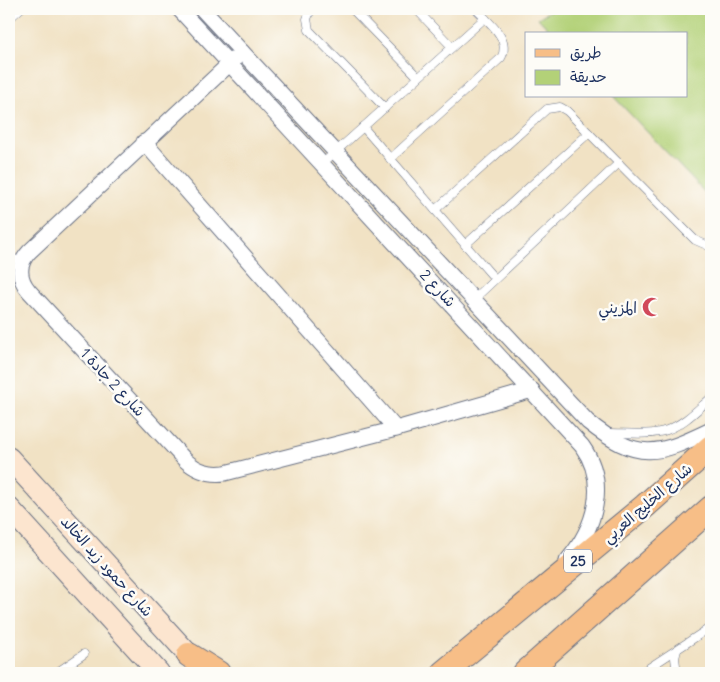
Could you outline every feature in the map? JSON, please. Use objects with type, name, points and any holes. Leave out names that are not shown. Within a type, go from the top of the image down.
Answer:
[{"type":"main road","name":"شارع الخليج العربي","points":[[443,673],[711,447]]},
{"type":"main road","name":"شارع حمود زيد الخالد","points":[[9,458],[206,673]]},
{"type":"main road","points":[[9,508],[159,673]]},
{"type":"main road","points":[[524,673],[711,508]]},
{"type":"main road","points":[[189,654],[218,673]]},
{"type":"street","name":"شارع 2","points":[[179,9],[582,446],[594,468],[597,480],[595,506],[588,529],[576,550],[540,593]]},
{"type":"street","name":"شارع 2","points":[[202,9],[583,417],[602,433],[621,444],[653,451],[675,447],[711,430]]},
{"type":"street","name":"شارع 2 جادة 1","points":[[242,52],[29,252],[15,260],[29,291],[185,460],[199,470],[225,474],[396,429],[528,386]]},
{"type":"street","points":[[144,142],[396,429]]},
{"type":"street","points":[[528,386],[537,368]]},
{"type":"lane","points":[[9,19],[20,9]]},
{"type":"lane","points":[[311,9],[306,19],[309,30],[384,108]]},
{"type":"lane","points":[[352,9],[418,77]]},
{"type":"lane","points":[[416,9],[452,47]]},
{"type":"lane","points":[[390,159],[501,58],[505,49],[504,41],[476,9]]},
{"type":"lane","points":[[323,164],[485,18]]},
{"type":"lane","points":[[435,210],[551,107],[564,109],[695,240],[711,246]]},
{"type":"lane","points":[[363,127],[495,279]]},
{"type":"lane","points":[[465,245],[589,133]]},
{"type":"lane","points":[[473,300],[619,164]]},
{"type":"lane","points":[[602,433],[654,433],[667,430],[680,424],[711,398]]},
{"type":"lane","points":[[645,673],[711,627]]},
{"type":"lane","points":[[537,673],[572,632]]},
{"type":"lane","points":[[677,650],[675,667],[677,673]]},
{"type":"lane","points":[[56,673],[84,654]]},
{"type":"green space","points":[[553,9],[711,9],[711,199],[615,98],[688,98],[688,32],[551,32],[538,18]]},
{"type":"place","name":"المزيني","points":[[652,307]]}]
